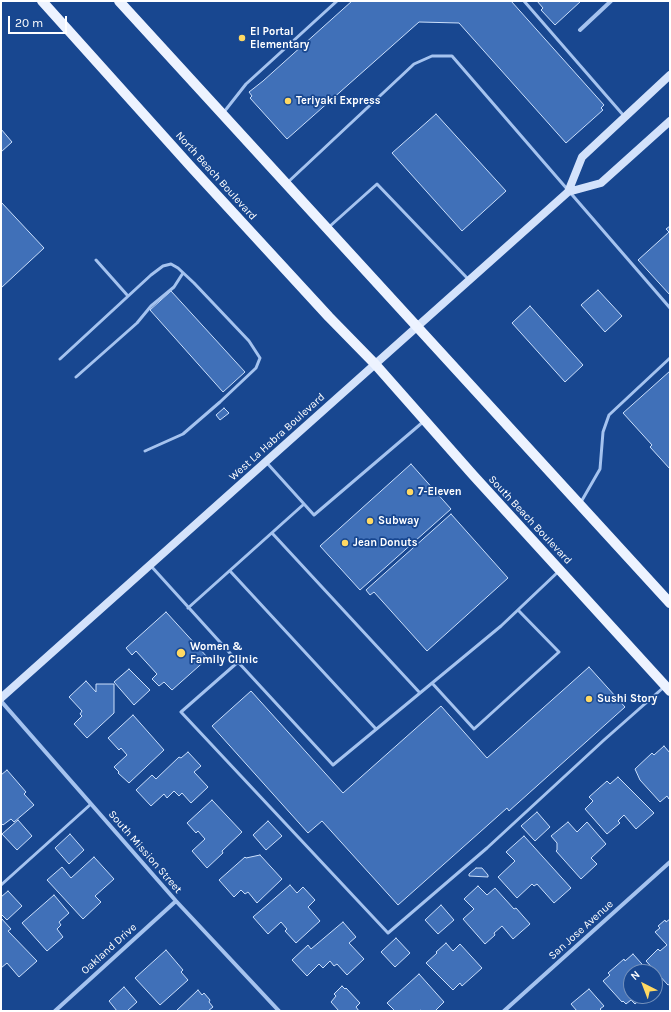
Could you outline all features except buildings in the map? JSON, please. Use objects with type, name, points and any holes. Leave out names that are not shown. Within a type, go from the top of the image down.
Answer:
[{"type":"main road","name":"North Beach Boulevard","points":[[42,1],[329,317],[375,364]]},
{"type":"main road","points":[[120,1],[670,603]]},
{"type":"main road","name":"West La Habra Boulevard","points":[[568,192],[582,157],[670,75]]},
{"type":"main road","name":"West La Habra Boulevard","points":[[1,700],[568,192],[601,183],[670,121]]},
{"type":"main road","name":"South Beach Boulevard","points":[[375,364],[473,475],[668,688]]},
{"type":"street","points":[[580,30],[611,1]]},
{"type":"street","name":"South Mission Street","points":[[1,700],[176,901],[279,1011]]},
{"type":"street","name":"San Jose Avenue","points":[[504,1011],[670,862]]},
{"type":"street","name":"Oakland Drive","points":[[55,1011],[176,901]]},
{"type":"lane","points":[[223,114],[246,84],[337,1]]},
{"type":"lane","points":[[524,1],[625,117]]},
{"type":"lane","points":[[287,183],[414,64],[432,56],[452,56],[568,192],[670,308]]},
{"type":"lane","points":[[328,228],[377,184],[469,280]]},
{"type":"lane","points":[[96,260],[128,296]]},
{"type":"lane","points":[[60,359],[151,275],[163,266],[171,264],[183,273],[249,341],[260,358],[256,368],[183,434],[145,451]]},
{"type":"lane","points":[[76,377],[137,323],[151,306],[174,287],[183,273]]},
{"type":"lane","points":[[580,504],[600,469],[602,432],[609,415],[670,358]]},
{"type":"lane","points":[[266,461],[314,516],[425,420]]},
{"type":"lane","points":[[188,608],[304,504]]},
{"type":"lane","points":[[272,533],[420,693]]},
{"type":"lane","points":[[150,565],[333,765],[501,626],[560,570]]},
{"type":"lane","points":[[230,571],[376,729]]},
{"type":"lane","points":[[432,683],[474,729],[559,652],[518,610]]},
{"type":"lane","points":[[238,662],[181,712],[388,932],[487,848],[604,740],[668,688]]},
{"type":"lane","points":[[1,885],[91,804]]},
{"type":"place","name":"El Portal Elementary","points":[[242,38]]},
{"type":"place","name":"Teriyaki Express","points":[[288,101]]},
{"type":"place","name":"7-Eleven","points":[[410,492]]},
{"type":"place","name":"Subway","points":[[370,521]]},
{"type":"place","name":"Jean Donuts","points":[[345,543]]},
{"type":"place","name":"Women & Family Clinic","points":[[181,653]]},
{"type":"place","name":"Sushi Story","points":[[589,699]]}]
